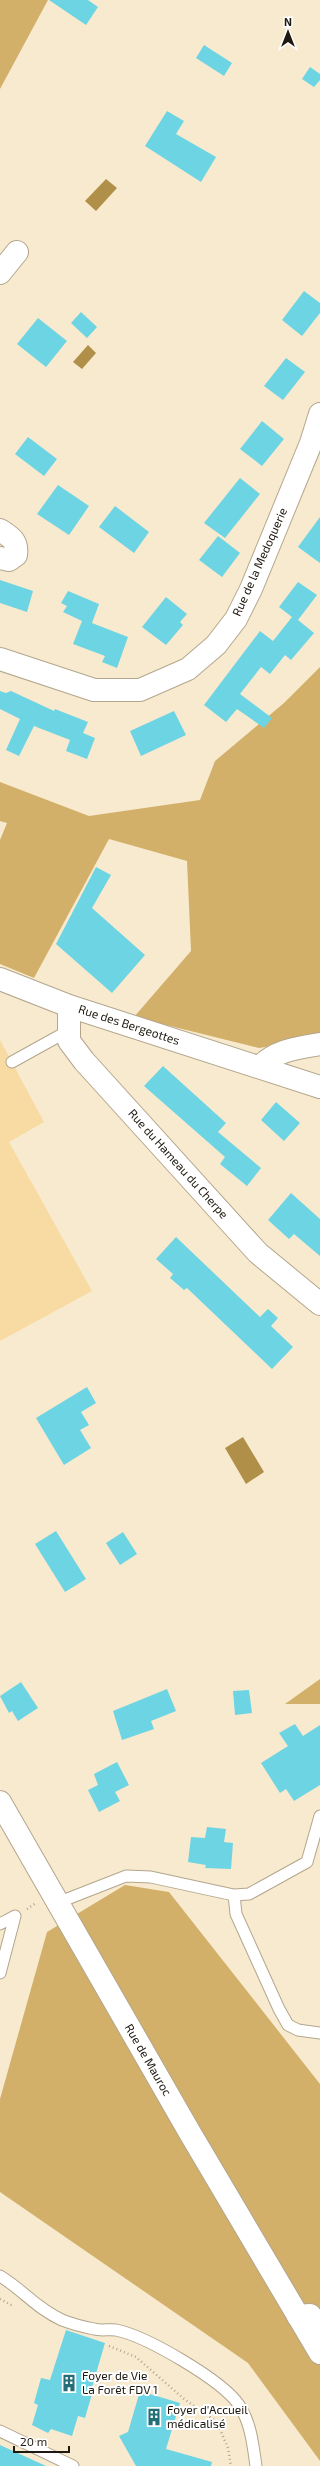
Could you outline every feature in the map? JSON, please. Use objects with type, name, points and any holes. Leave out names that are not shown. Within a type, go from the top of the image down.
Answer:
[{"type":"street","points":[[0,273],[17,252]]},
{"type":"street","name":"Rue de la Medoquerie","points":[[0,659],[94,690],[140,690],[188,669],[216,645],[236,619],[254,581],[311,443],[320,414]]},
{"type":"street","points":[[0,530],[14,540],[17,547],[16,555],[9,560],[0,558]]},
{"type":"street","name":"Rue des Bergeottes","points":[[0,979],[69,1006],[260,1067]]},
{"type":"street","name":"Rue du Hameau du Cherpe","points":[[69,1006],[68,1031],[70,1041],[84,1061],[258,1253],[320,1304]]},
{"type":"street","points":[[320,1044],[284,1051],[267,1059],[260,1067],[320,1087]]},
{"type":"street","name":"Rue de Mauroc","points":[[0,1802],[54,1898],[320,2353]]},
{"type":"street","points":[[0,1824],[20,1838]]},
{"type":"street","points":[[298,2316],[310,2315],[320,2326]]},
{"type":"lane","points":[[12,1062],[68,1031]]},
{"type":"lane","points":[[54,1898],[126,1876],[151,1877],[234,1895],[249,1894],[307,1862],[320,1816]]},
{"type":"lane","points":[[234,1895],[236,1914],[288,2025],[298,2030],[320,2033]]},
{"type":"lane","points":[[0,1924],[15,1916]]},
{"type":"lane","points":[[0,1974],[15,1916]]},
{"type":"lane","points":[[0,2276],[33,2303],[52,2314],[95,2330],[115,2330],[146,2340],[165,2350],[226,2390],[238,2404],[246,2418],[256,2466]]},
{"type":"lane","points":[[0,2432],[73,2466]]},
{"type":"path","points":[[15,1916],[54,1898]]},
{"type":"path","points":[[0,2299],[17,2309]]},
{"type":"path","points":[[108,2345],[136,2357],[184,2399],[213,2418],[222,2434],[231,2466]]},
{"type":"shaded area","points":[[0,0],[48,0],[0,89]]},
{"type":"shaded area","points":[[106,179],[117,188],[96,211],[85,201]]},
{"type":"shaded area","points":[[88,345],[96,353],[82,369],[73,362]]},
{"type":"shaded area","points":[[320,667],[320,1038],[259,1048],[134,1017],[191,951],[187,861],[109,839],[34,978],[0,964],[0,840],[7,823],[0,821],[0,782],[89,816],[200,800],[215,761],[284,703]]},
{"type":"shaded area","points":[[0,1040],[44,1122],[9,1142],[92,1291],[0,1341]]},
{"type":"shaded area","points":[[243,1437],[264,1472],[246,1484],[225,1448]]},
{"type":"shaded area","points":[[320,1679],[320,1704],[285,1704]]},
{"type":"shaded area","points":[[125,1885],[169,1892],[320,2084],[320,2461],[248,2363],[0,2192],[0,2099],[47,1932]]},
{"type":"building","points":[[49,0],[88,0],[98,7],[86,25]]},
{"type":"building","points":[[204,45],[232,63],[224,76],[196,58]]},
{"type":"building","points":[[310,67],[320,74],[320,80],[314,87],[302,79]]},
{"type":"building","points":[[167,111],[184,121],[176,134],[216,157],[201,182],[145,146]]},
{"type":"building","points":[[304,291],[320,303],[320,313],[302,336],[282,320]]},
{"type":"building","points":[[81,312],[97,327],[87,338],[71,323]]},
{"type":"building","points":[[38,318],[67,341],[46,367],[17,344]]},
{"type":"building","points":[[286,358],[305,372],[283,400],[264,386]]},
{"type":"building","points":[[262,421],[284,439],[262,466],[240,449]]},
{"type":"building","points":[[28,437],[57,459],[44,476],[15,454]]},
{"type":"building","points":[[240,478],[260,494],[225,538],[204,523]]},
{"type":"building","points":[[58,485],[89,506],[69,535],[37,514]]},
{"type":"building","points":[[115,506],[149,532],[134,553],[99,527]]},
{"type":"building","points":[[320,517],[320,563],[298,547]]},
{"type":"building","points":[[218,536],[240,553],[222,577],[199,560]]},
{"type":"building","points":[[0,580],[33,591],[27,612],[0,603]]},
{"type":"building","points":[[298,582],[317,595],[298,620],[314,633],[291,660],[285,655],[270,674],[261,667],[240,694],[272,718],[264,728],[237,709],[226,722],[204,705],[260,631],[273,641],[292,617],[279,607]]},
{"type":"building","points":[[68,591],[99,604],[92,623],[128,637],[117,668],[102,662],[105,656],[73,644],[82,621],[63,612],[67,606],[61,603]]},
{"type":"building","points":[[166,597],[187,614],[180,622],[183,625],[166,645],[142,627]]},
{"type":"building","points":[[0,691],[6,693],[11,691],[54,711],[55,709],[88,722],[83,733],[95,738],[87,759],[66,751],[70,740],[34,726],[19,756],[6,750],[20,719],[0,709]]},
{"type":"building","points":[[174,711],[186,735],[141,756],[130,731]]},
{"type":"building","points":[[96,867],[111,875],[92,908],[145,955],[112,993],[56,944]]},
{"type":"building","points":[[163,1066],[226,1123],[218,1132],[261,1168],[247,1186],[220,1164],[225,1157],[144,1086]]},
{"type":"building","points":[[276,1102],[300,1123],[284,1141],[261,1120]]},
{"type":"building","points":[[291,1193],[320,1219],[320,1256],[294,1234],[289,1239],[268,1220]]},
{"type":"building","points":[[176,1237],[260,1317],[268,1309],[278,1318],[271,1326],[293,1347],[272,1369],[187,1288],[184,1290],[170,1278],[173,1274],[156,1259]]},
{"type":"building","points":[[87,1387],[96,1403],[81,1412],[89,1425],[80,1430],[91,1448],[64,1465],[36,1418]]},
{"type":"building","points":[[56,1531],[86,1579],[65,1592],[35,1544]]},
{"type":"building","points":[[123,1532],[137,1554],[120,1565],[106,1543]]},
{"type":"building","points":[[21,1682],[38,1708],[18,1721],[12,1711],[9,1713],[0,1696]]},
{"type":"building","points":[[167,1689],[176,1711],[151,1721],[154,1729],[122,1740],[113,1711]]},
{"type":"building","points":[[249,1690],[252,1713],[235,1715],[233,1691]]},
{"type":"building","points":[[295,1724],[303,1736],[320,1725],[320,1785],[294,1801],[286,1789],[280,1793],[261,1763],[288,1746],[279,1733]]},
{"type":"building","points":[[117,1762],[129,1785],[115,1792],[120,1801],[99,1812],[88,1790],[98,1785],[94,1774]]},
{"type":"building","points":[[207,1827],[226,1829],[224,1842],[233,1843],[231,1869],[205,1868],[206,1865],[188,1862],[191,1837],[205,1838]]},
{"type":"building","name":"Foyer de Vie La Forêt FDV 1","points":[[66,2330],[105,2343],[90,2394],[92,2394],[85,2418],[78,2416],[72,2436],[51,2429],[48,2433],[32,2425],[38,2405],[34,2403],[41,2378],[50,2380]]},
{"type":"building","name":"Foyer d'Accueil médicalisé","points":[[140,2391],[180,2403],[166,2449],[212,2462],[211,2466],[136,2466],[119,2436],[128,2432]]},
{"type":"building","points":[[0,2445],[46,2466],[0,2466]]},
{"type":"place","name":"Foyer de Vie La Forêt FDV 1","points":[[69,2383]]},
{"type":"place","name":"Foyer d'Accueil médicalisé","points":[[154,2417]]}]
